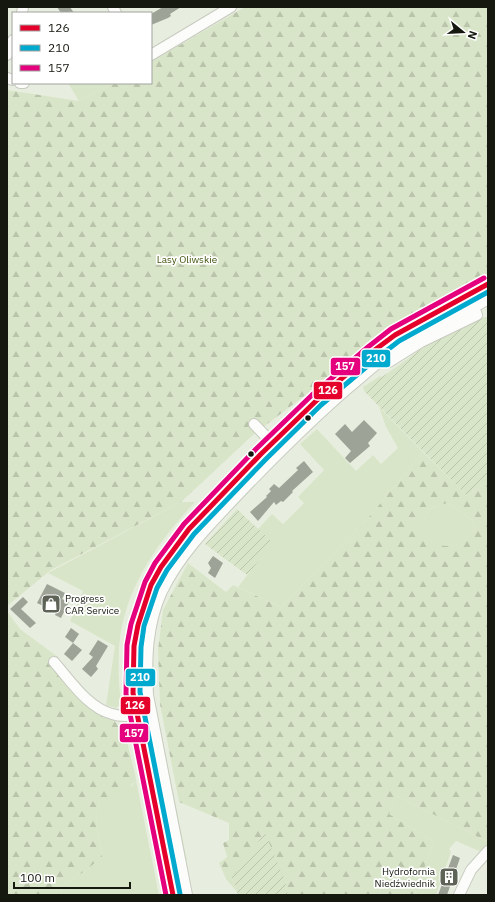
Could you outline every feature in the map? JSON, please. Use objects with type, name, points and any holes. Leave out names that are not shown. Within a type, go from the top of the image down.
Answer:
[{"type":"main road","points":[[186,895],[150,713],[145,669],[147,645],[154,609],[161,591],[181,557],[310,405],[364,358],[395,335],[488,284]]},
{"type":"main road","points":[[173,895],[136,715],[133,693],[133,643],[144,601],[153,580],[177,543],[275,446],[324,408],[379,362],[412,338],[474,307],[488,298]]},
{"type":"street","points":[[152,54],[231,7]]},
{"type":"street","points":[[7,55],[12,42]]},
{"type":"street","points":[[254,424],[275,446]]},
{"type":"street","points":[[54,662],[99,709],[112,714],[136,715],[150,713]]},
{"type":"street","points":[[459,895],[471,870],[488,851]]},
{"type":"green space","name":"Lasy Oliwskie","points":[[245,7],[488,7],[488,279],[394,328],[254,434],[181,502],[51,570],[7,606],[7,90],[79,101],[112,84],[152,84],[152,61]]},
{"type":"green space","points":[[69,84],[112,84],[79,101]]},
{"type":"green space","points":[[484,317],[488,317],[488,481],[467,496],[364,391],[363,387],[380,376],[382,377],[427,345]]},
{"type":"green space","points":[[379,407],[423,452],[369,517],[281,607],[238,587],[272,543],[258,529],[272,514],[283,524],[304,503],[298,497],[324,470],[300,444],[317,429],[356,471],[373,455],[381,464],[398,448],[386,427]]},
{"type":"green space","points":[[423,452],[467,496],[488,481],[488,838],[486,841],[397,796],[389,814],[434,842],[414,895],[288,895],[285,881],[232,877],[237,892],[226,879],[219,863],[227,857],[223,843],[229,840],[229,823],[179,802],[160,704],[158,650],[163,610],[188,563],[226,592],[233,585],[281,607],[369,517]],"holes":[[[447,503],[472,520],[475,529],[466,539],[452,546],[433,545],[418,528],[430,509]]]},
{"type":"green space","points":[[181,502],[195,502],[168,534],[145,568],[135,586],[122,626],[119,647],[120,705],[116,708],[106,705],[115,646],[70,621],[83,591],[48,573]]},
{"type":"green space","points":[[447,503],[472,520],[475,529],[466,539],[457,545],[433,546],[418,528],[430,509]]},
{"type":"green space","points":[[237,509],[273,543],[247,575],[205,544]]},
{"type":"green space","points":[[7,611],[20,629],[58,657],[58,669],[113,718],[127,741],[135,774],[136,780],[126,791],[100,799],[96,821],[102,857],[85,871],[62,886],[58,895],[7,895]]},
{"type":"green space","points":[[155,627],[153,651],[154,697],[187,861],[184,860],[152,697],[150,668]]},
{"type":"green space","points":[[136,780],[159,895],[58,895],[62,886],[85,871],[102,857],[96,821],[100,798],[132,786]]},
{"type":"green space","points":[[397,796],[486,841],[488,838],[488,846],[479,851],[456,841],[449,849],[451,852],[436,895],[414,895],[434,842],[389,814]]},
{"type":"green space","points":[[265,833],[285,881],[288,895],[238,895],[232,877]]},
{"type":"building","points":[[57,7],[70,7],[73,12],[60,12]]},
{"type":"building","points":[[163,7],[181,7],[170,14],[171,16],[168,18],[152,25],[152,13]]},
{"type":"building","points":[[364,420],[377,433],[368,443],[370,446],[350,463],[345,458],[351,451],[335,434],[345,424],[352,432]]},
{"type":"building","points":[[304,461],[313,472],[292,491],[293,492],[283,502],[281,501],[276,505],[274,502],[258,521],[250,512],[267,497],[266,496],[271,491],[269,489],[274,484],[279,488],[298,470],[296,468]]},
{"type":"building","points":[[213,556],[223,563],[215,578],[208,573],[211,568],[208,563]]},
{"type":"building","points":[[47,584],[65,593],[62,599],[69,602],[61,618],[55,615],[56,612],[37,603]]},
{"type":"building","points":[[23,597],[28,602],[21,609],[36,623],[30,628],[10,609]]},
{"type":"building","points":[[71,628],[79,634],[73,643],[65,637]]},
{"type":"building","points":[[98,640],[108,646],[96,666],[98,669],[91,677],[82,669],[93,657],[89,654]]},
{"type":"building","points":[[73,643],[82,650],[72,661],[64,654]]},
{"type":"building","name":"Hydrofornia Niedźwiednik","points":[[453,855],[460,858],[447,895],[438,895]]},
{"type":"transit line","name":"157","points":[[166,895],[126,694],[127,645],[131,624],[145,582],[155,563],[184,524],[256,449],[312,395],[391,329],[484,278]]},
{"type":"transit line","name":"126","points":[[173,895],[133,693],[134,646],[138,625],[151,585],[161,567],[189,529],[261,454],[317,400],[372,352],[395,335],[488,284]]},
{"type":"transit line","name":"210","points":[[180,894],[140,692],[141,647],[144,626],[157,588],[167,570],[194,534],[266,459],[321,405],[399,341],[488,292]]},
{"type":"place","name":"Progress CAR Service","points":[[51,604]]},
{"type":"place","name":"Hydrofornia Niedźwiednik","points":[[449,877]]}]
